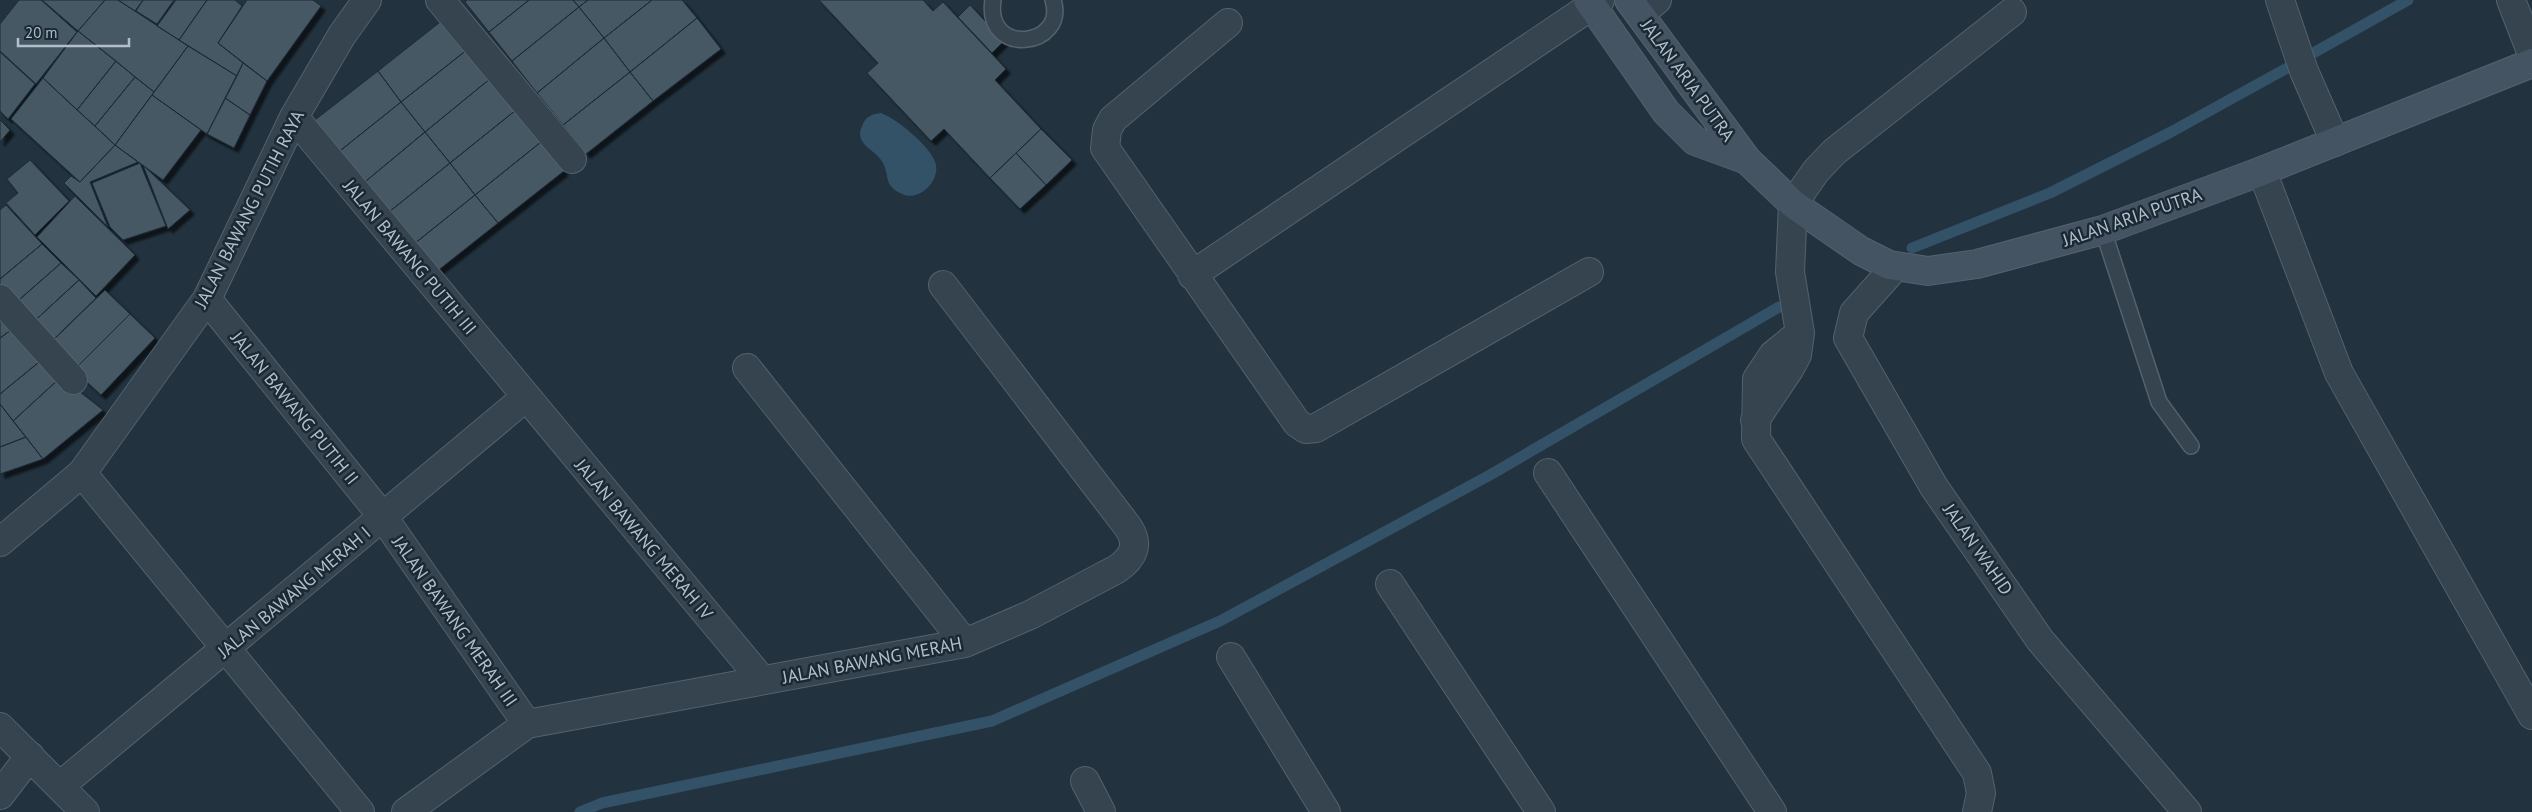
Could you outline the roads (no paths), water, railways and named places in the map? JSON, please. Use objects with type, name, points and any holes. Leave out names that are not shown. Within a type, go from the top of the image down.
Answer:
[{"type":"main road","name":"JALAN ARIA PUTRA","points":[[1593,2],[1666,112],[1695,141],[1746,160]]},
{"type":"main road","name":"JALAN ARIA PUTRA","points":[[1642,5],[1746,160],[1793,204],[1861,251],[1892,266],[1928,271],[1977,264],[2103,230],[2262,171],[2532,63]]},
{"type":"street","name":"JALAN BAWANG PUTIH RAYA","points":[[0,542],[82,474],[207,299],[294,117],[342,34],[367,0]]},
{"type":"street","points":[[440,0],[572,159]]},
{"type":"street","points":[[2280,0],[2304,71],[2335,142]]},
{"type":"street","points":[[2511,0],[2532,54]]},
{"type":"street","points":[[1192,275],[1593,2]]},
{"type":"street","points":[[1977,812],[1981,793],[1977,772],[1756,439],[1755,420],[1797,355],[1800,333],[1790,272],[1793,204],[1816,170],[1834,152],[2012,12]]},
{"type":"street","points":[[1228,23],[1113,119],[1107,130],[1106,148],[1110,157],[1297,423],[1306,429],[1316,428],[1589,272]]},
{"type":"street","name":"JALAN BAWANG PUTIH III","points":[[294,117],[526,397]]},
{"type":"street","points":[[2262,171],[2339,373],[2532,714]]},
{"type":"street","name":"JALAN WAHID","points":[[1892,266],[1854,313],[1848,338],[1934,487],[2040,640],[2186,812]]},
{"type":"street","name":"JALAN BAWANG MERAH","points":[[406,812],[527,724],[965,643],[1030,615],[1117,569],[1132,555],[1135,542],[1128,527],[943,285]]},
{"type":"street","points":[[0,299],[73,380]]},
{"type":"street","name":"JALAN BAWANG PUTIH II","points":[[207,299],[383,517]]},
{"type":"street","points":[[747,368],[965,643]]},
{"type":"street","name":"JALAN BAWANG MERAH I","points":[[60,786],[526,397]]},
{"type":"street","name":"JALAN BAWANG MERAH IV","points":[[526,397],[762,680]]},
{"type":"street","points":[[1548,473],[1772,812]]},
{"type":"street","points":[[82,474],[360,812]]},
{"type":"street","name":"JALAN BAWANG MERAH III","points":[[383,517],[527,724]]},
{"type":"street","points":[[1390,584],[1541,812]]},
{"type":"street","points":[[1231,657],[1326,812]]},
{"type":"street","points":[[0,727],[85,812]]},
{"type":"street","points":[[0,795],[30,756]]},
{"type":"street","points":[[1085,782],[1101,812]]},
{"type":"lane","points":[[993,0],[991,14],[1000,31],[1016,40],[1036,38],[1050,26],[1055,8],[1053,0]]},
{"type":"lane","points":[[2103,230],[2159,402],[2191,446]]},
{"type":"water","points":[[881,113],[896,121],[913,135],[933,158],[936,165],[934,178],[927,189],[921,193],[908,196],[896,191],[889,184],[883,163],[862,142],[860,131],[864,121],[870,116]]},
{"type":"waterway","points":[[2315,52],[2408,0]]},
{"type":"waterway","points":[[1912,248],[2050,193],[2171,132],[2289,67]]},
{"type":"waterway","points":[[580,812],[602,803],[992,721],[1220,621],[1490,475],[1779,307]]}]
